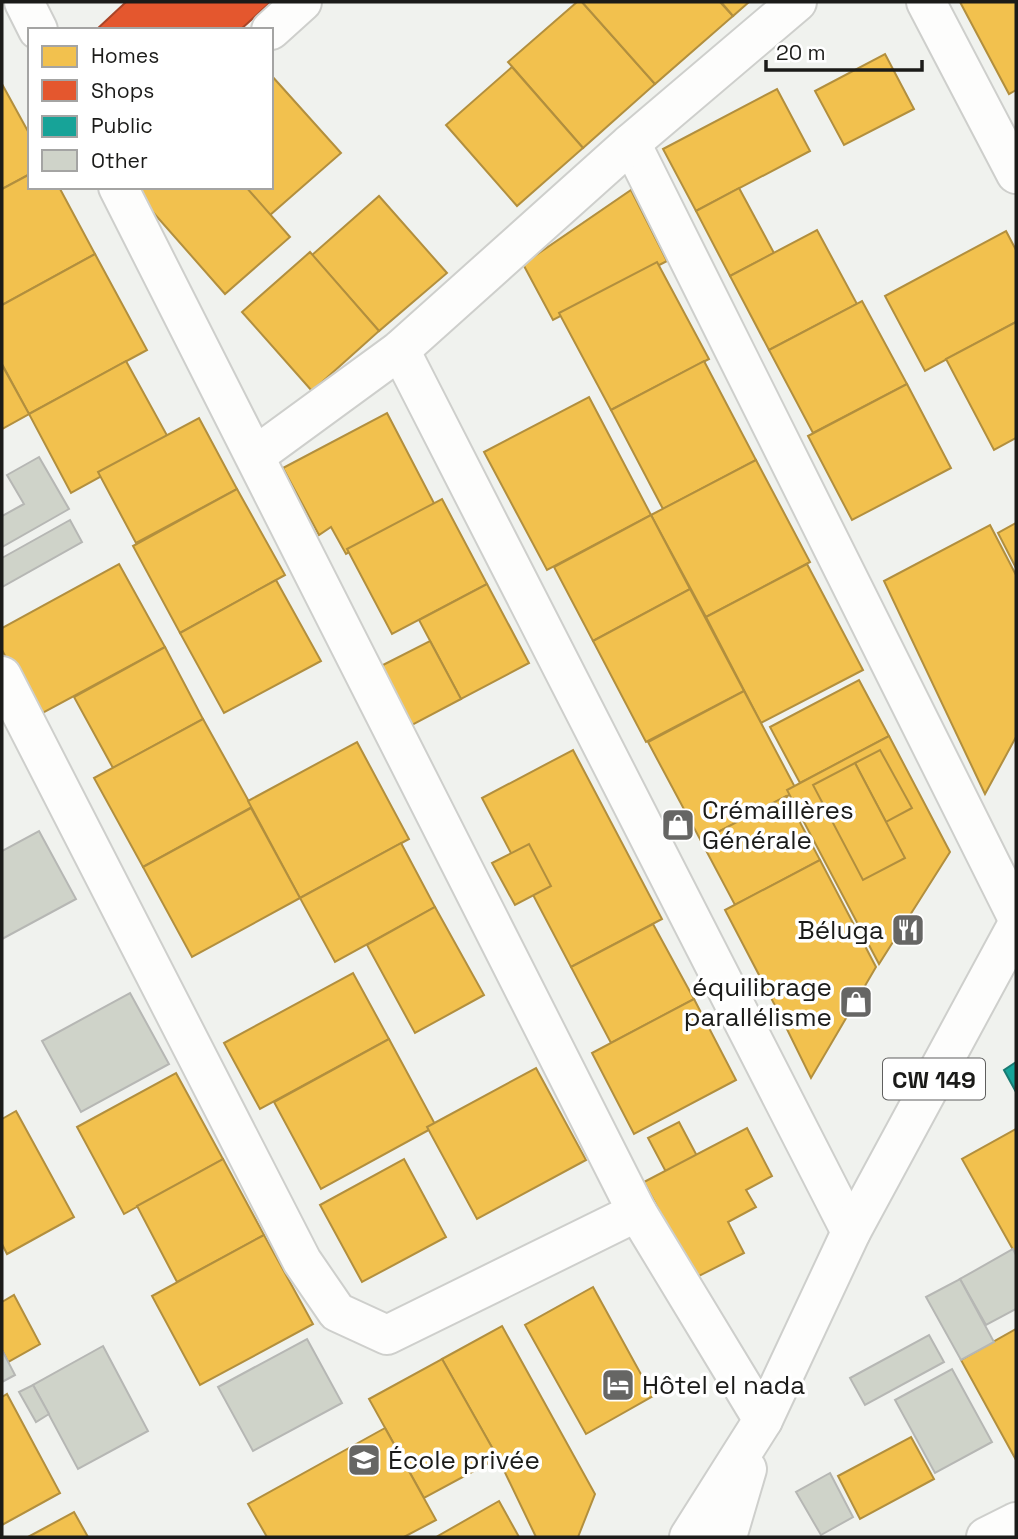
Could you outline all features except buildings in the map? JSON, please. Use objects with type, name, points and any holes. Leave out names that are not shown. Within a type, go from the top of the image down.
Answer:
[{"type":"street","points":[[24,2],[37,28]]},
{"type":"street","points":[[273,28],[302,2]]},
{"type":"street","points":[[255,456],[400,350],[631,143],[797,2]]},
{"type":"street","points":[[926,2],[1016,174]]},
{"type":"street","points":[[631,143],[1016,915]]},
{"type":"street","points":[[119,189],[637,1212],[762,1420],[726,1537]]},
{"type":"street","points":[[400,350],[851,1232]]},
{"type":"street","points":[[2,676],[302,1261],[337,1312],[387,1335],[637,1212]]},
{"type":"street","name":"CW 149","points":[[689,1537],[762,1420],[851,1232],[1016,927]]},
{"type":"street","points":[[986,1537],[1016,1522]]},
{"type":"place","name":"Crémaillères Générale","points":[[678,825]]},
{"type":"place","name":"Béluga","points":[[908,930]]},
{"type":"place","name":"équilibrage parallélisme","points":[[856,1002]]},
{"type":"place","name":"Hôtel el nada","points":[[618,1385]]},
{"type":"place","name":"École privée","points":[[364,1460]]}]
